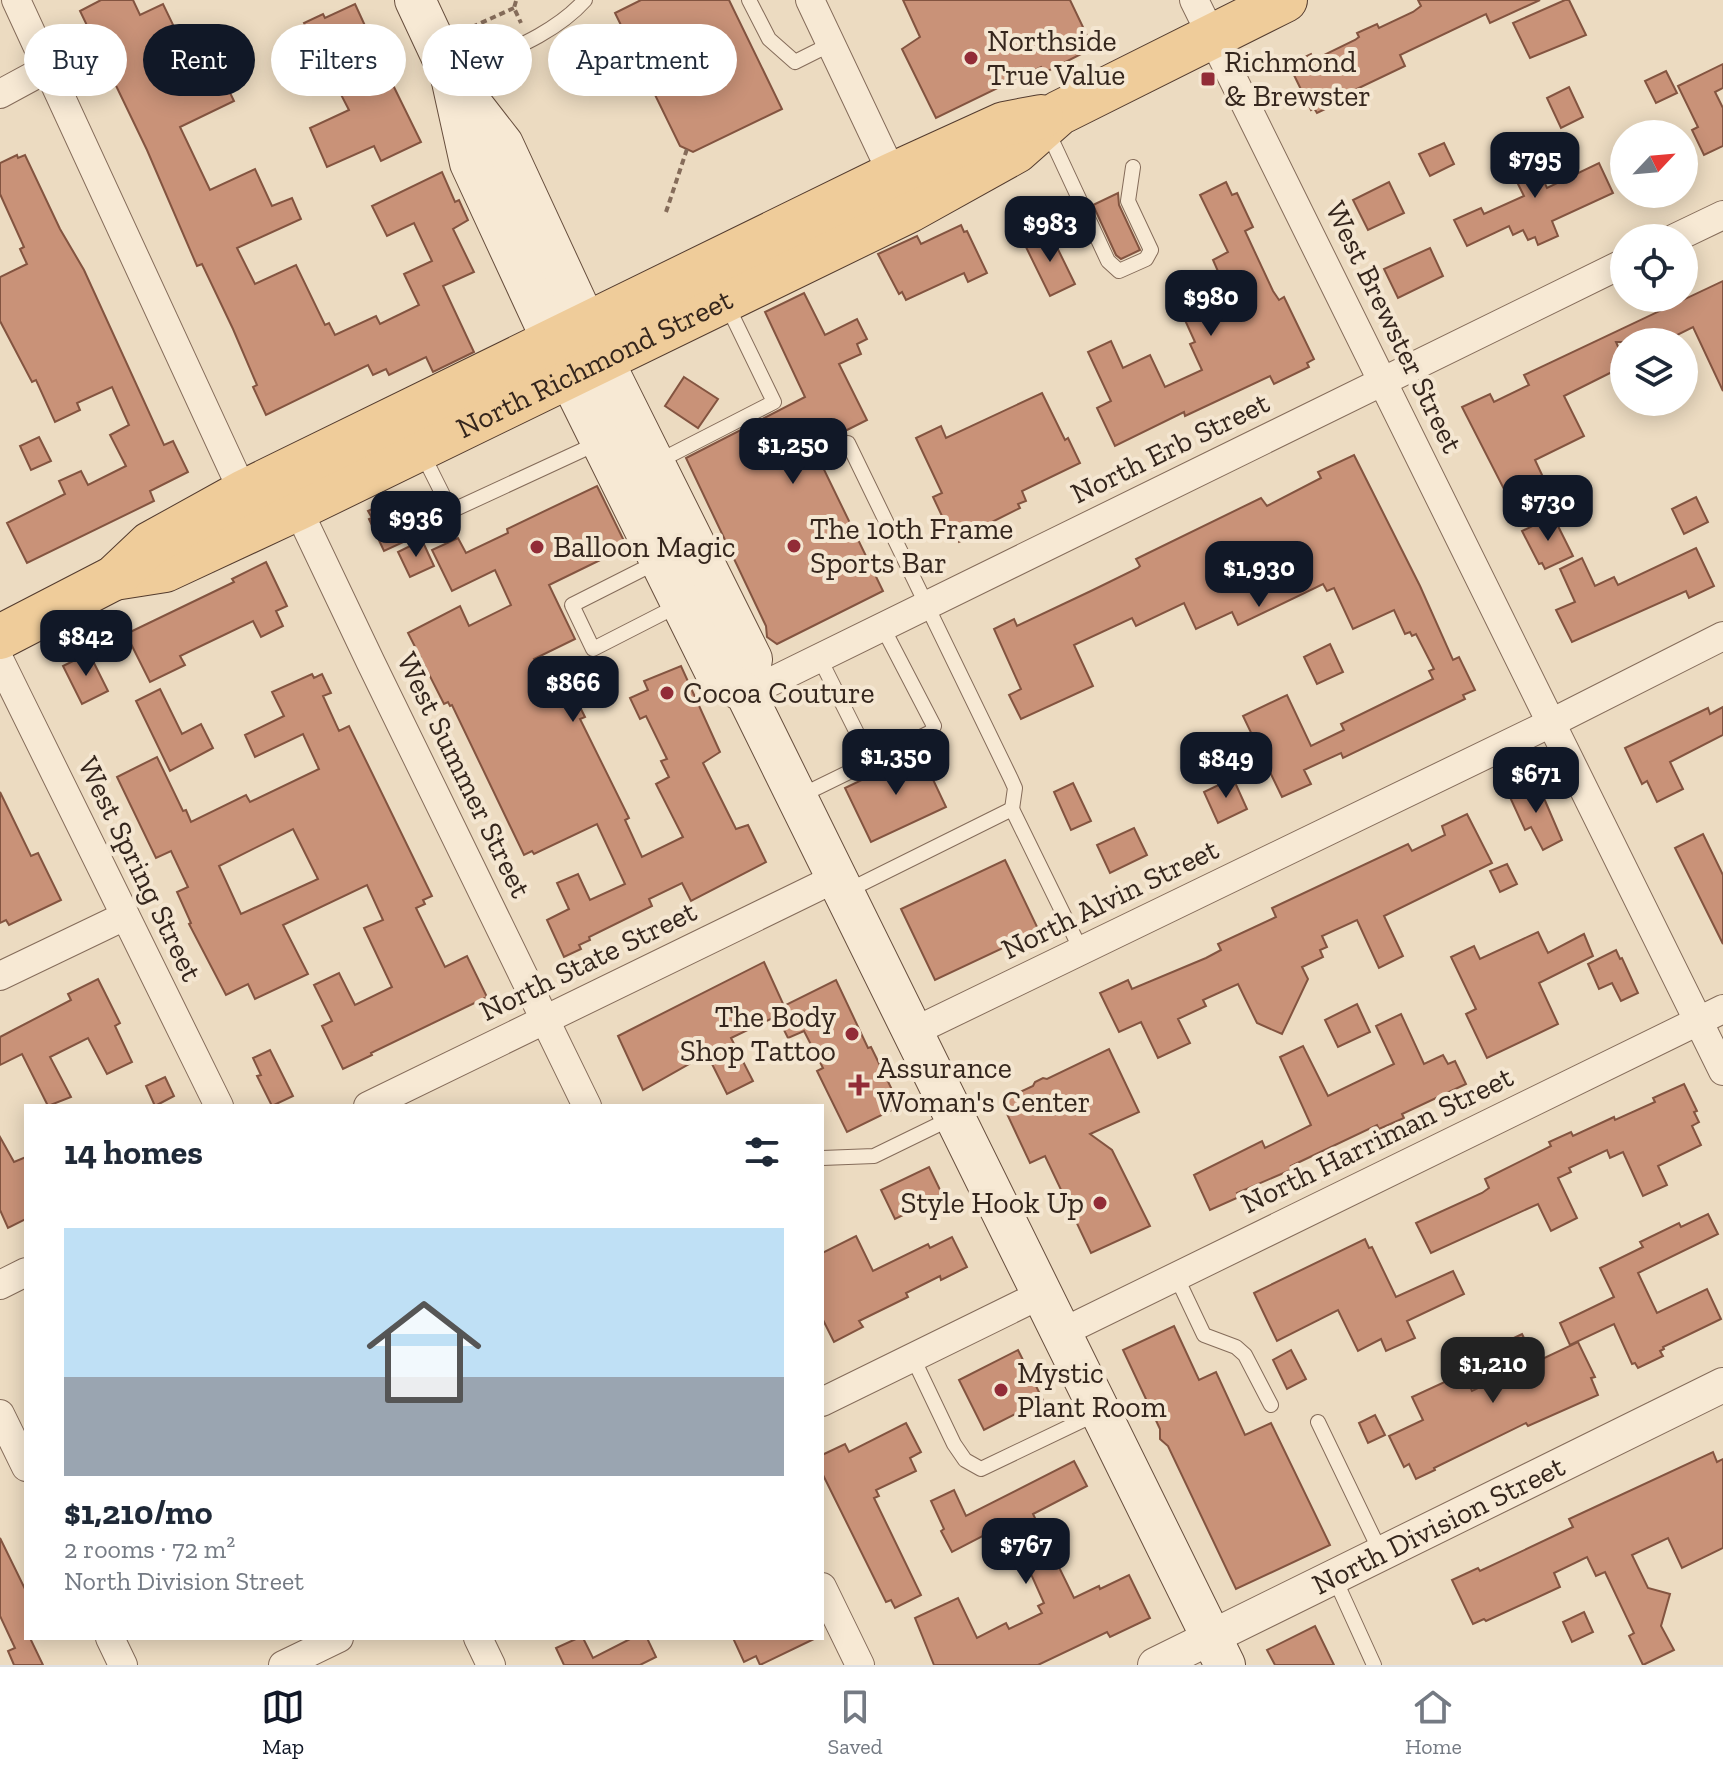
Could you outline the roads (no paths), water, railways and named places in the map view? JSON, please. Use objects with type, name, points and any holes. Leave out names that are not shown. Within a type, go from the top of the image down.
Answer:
[{"type":"main road","points":[[415,0],[426,24]]},
{"type":"main road","name":"North Richmond Street","points":[[0,637],[114,578],[150,544],[420,449],[578,351],[724,299],[901,193],[1004,124],[1048,119],[1203,18],[1285,0]]},
{"type":"main road","points":[[466,96],[503,144],[578,351],[601,442],[716,674],[746,694],[1218,1651]]},
{"type":"main road","name":"North Richmond Street","points":[[270,500],[901,193]]},
{"type":"main road","points":[[578,351],[655,463],[752,659],[746,694]]},
{"type":"street","name":"West Summer Street","points":[[16,0],[27,24]]},
{"type":"street","points":[[810,0],[901,193]]},
{"type":"street","name":"West Brewster Street","points":[[1203,18],[1551,723],[1711,1015],[1723,1071]]},
{"type":"street","points":[[0,94],[24,81]]},
{"type":"street","name":"West Summer Street","points":[[62,96],[270,500],[546,1019],[586,1104]]},
{"type":"street","points":[[1698,227],[1723,215]]},
{"type":"street","name":"North Erb Street","points":[[746,694],[1610,270]]},
{"type":"street","name":"North Alvin Street","points":[[913,1032],[1551,723],[1723,636]]},
{"type":"street","name":"West Spring Street","points":[[0,661],[218,1104]]},
{"type":"street","name":"North State Street","points":[[372,1104],[546,1019],[841,885]]},
{"type":"street","points":[[0,976],[125,916]]},
{"type":"street","name":"North Harriman Street","points":[[1061,1333],[1711,1015]]},
{"type":"street","points":[[0,1285],[24,1273]]},
{"type":"street","points":[[824,1401],[1042,1294]]},
{"type":"street","name":"North Division Street","points":[[1155,1665],[1218,1651],[1333,1577],[1723,1385]]},
{"type":"street","points":[[0,1414],[24,1463]]},
{"type":"street","points":[[824,1591],[860,1665]]},
{"type":"street","points":[[111,1640],[123,1665]]},
{"type":"street","points":[[283,1665],[335,1640]]},
{"type":"street","points":[[479,1640],[491,1665]]},
{"type":"lane","points":[[532,38],[572,14],[585,0]]},
{"type":"lane","points":[[749,0],[769,39],[795,62],[831,44]]},
{"type":"lane","points":[[1048,119],[1108,261],[1119,271],[1146,259],[1151,250],[1128,201],[1133,167]]},
{"type":"lane","points":[[655,463],[774,402],[724,299]]},
{"type":"lane","points":[[420,449],[451,511],[601,442]]},
{"type":"lane","points":[[848,443],[1015,788],[1012,809],[1081,950]]},
{"type":"lane","points":[[660,561],[572,605],[593,649],[681,604]]},
{"type":"lane","points":[[797,797],[931,732],[934,726],[882,626]]},
{"type":"lane","points":[[819,657],[871,761]]},
{"type":"lane","points":[[841,885],[1012,809]]},
{"type":"lane","points":[[824,1158],[874,1156],[955,1117]]},
{"type":"lane","points":[[1176,1276],[1204,1335],[1236,1347],[1245,1355],[1271,1405]]},
{"type":"lane","points":[[913,1358],[954,1444],[965,1460],[981,1469],[1101,1412]]},
{"type":"lane","points":[[1318,1422],[1381,1554]]},
{"type":"lane","points":[[1333,1577],[1374,1665]]},
{"type":"place","name":"Northside True Value","points":[[971,58]]},
{"type":"place","name":"Richmond & Brewster","points":[[1208,79]]},
{"type":"place","name":"The 10th Frame Sports Bar","points":[[794,546]]},
{"type":"place","name":"Balloon Magic","points":[[537,547]]},
{"type":"place","name":"Cocoa Couture","points":[[667,693]]},
{"type":"place","name":"The Body Shop Tattoo","points":[[852,1034]]},
{"type":"place","name":"Assurance Woman's Center","points":[[859,1085]]},
{"type":"place","name":"Style Hook Up","points":[[1100,1203]]},
{"type":"place","name":"Mystic Plant Room","points":[[1001,1390]]}]
